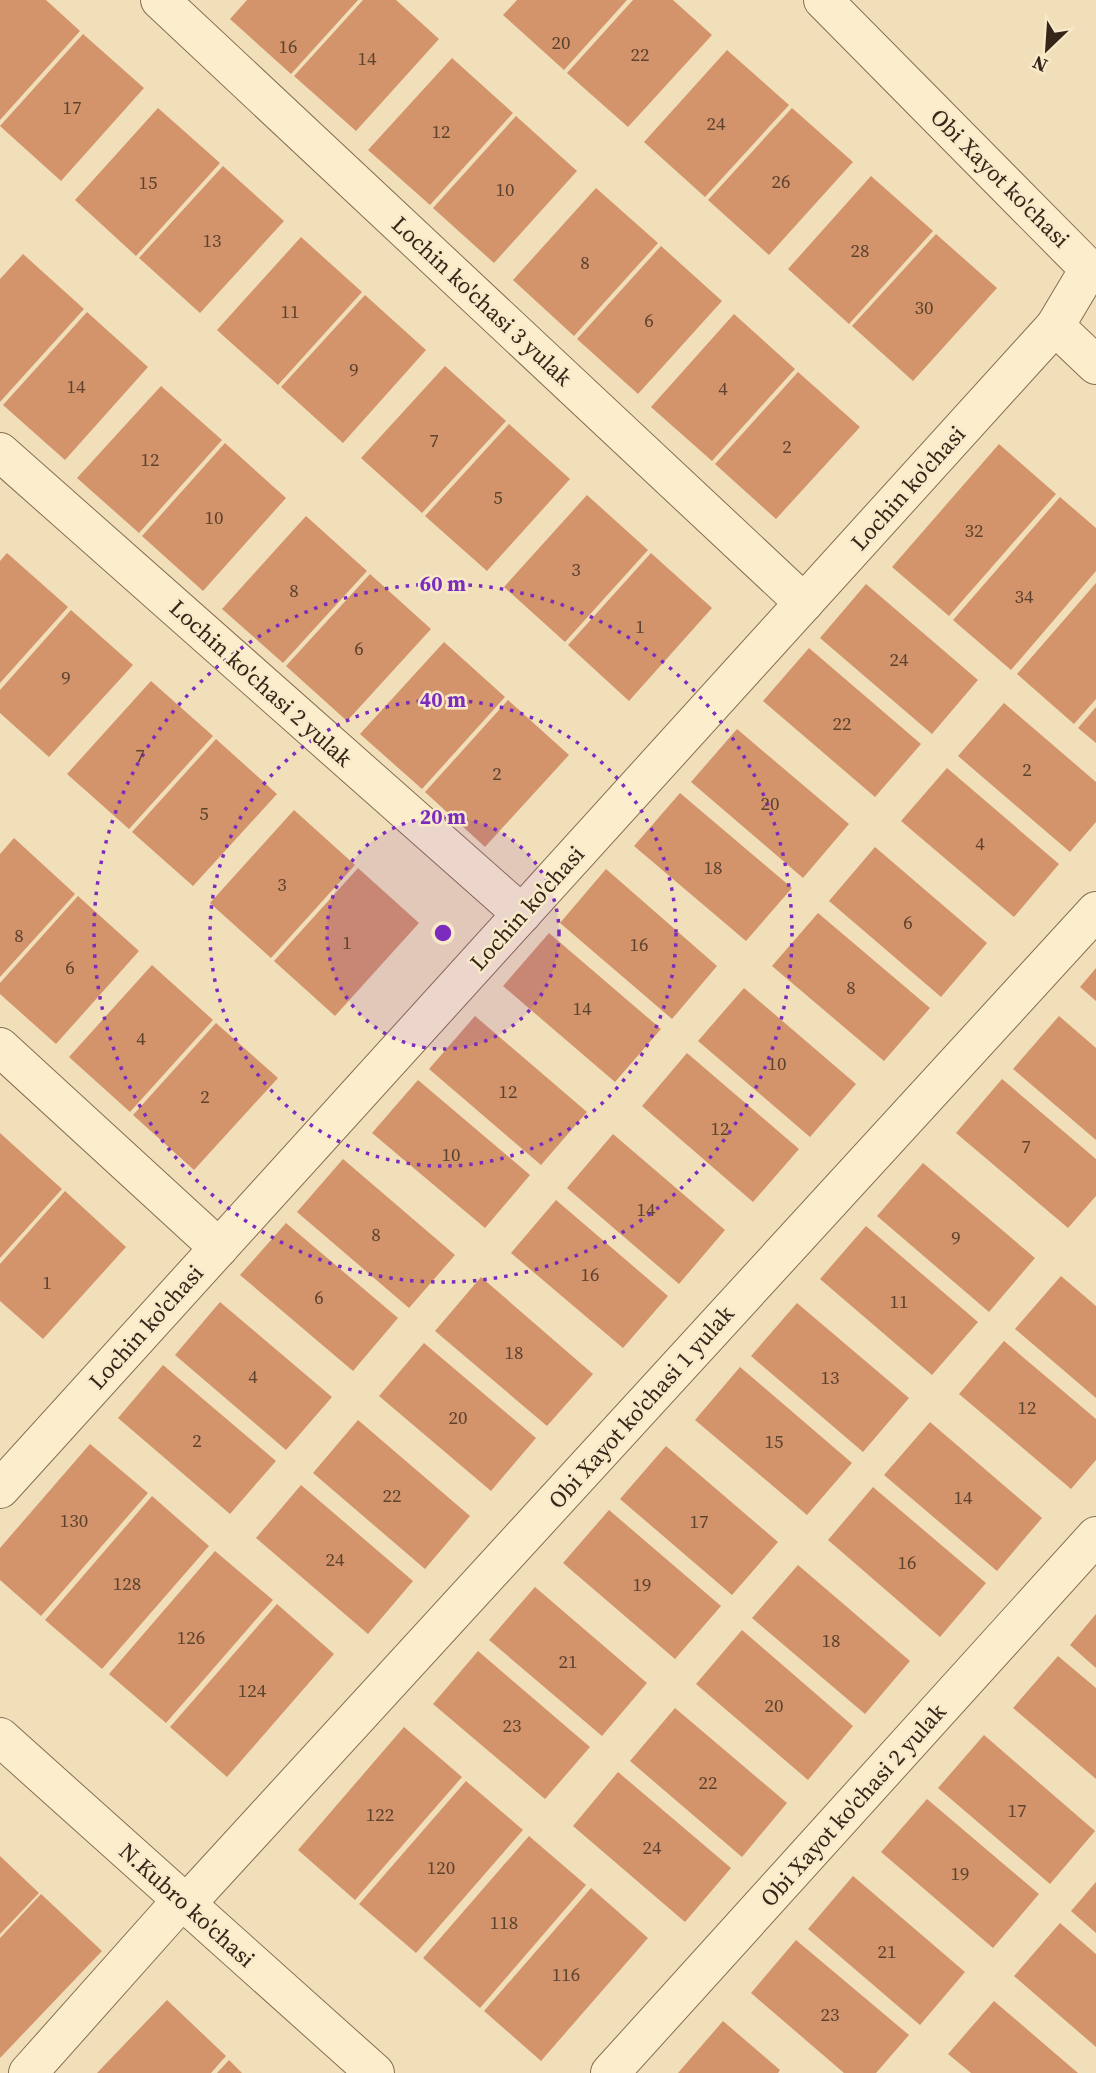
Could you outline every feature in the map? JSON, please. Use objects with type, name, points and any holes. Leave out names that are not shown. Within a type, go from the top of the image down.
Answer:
[{"type":"street","name":"Lochin ko'chasi 3 yulak","points":[[160,0],[804,603]]},
{"type":"street","name":"Obi Xayot ko'chasi","points":[[823,0],[1089,269],[1055,326]]},
{"type":"street","name":"Lochin ko'chasi","points":[[0,1489],[1055,326]]},
{"type":"street","points":[[1055,326],[1096,365]]},
{"type":"street","name":"Lochin ko'chasi 2 yulak","points":[[0,452],[522,914]]},
{"type":"street","name":"Obi Xayot ko'chasi 1 yulak","points":[[28,2073],[1096,911]]},
{"type":"street","points":[[0,1047],[219,1248]]},
{"type":"street","name":"Obi Xayot ko'chasi 2 yulak","points":[[610,2073],[1096,1536]]},
{"type":"street","name":"N.Kubro ko'chasi","points":[[0,1737],[375,2073]]},
{"type":"building","points":[[0,0],[46,0],[80,31],[0,120]]},
{"type":"building","points":[[247,0],[358,0],[291,74],[230,19]]},
{"type":"building","points":[[363,0],[396,0],[439,39],[356,131],[294,76]]},
{"type":"building","points":[[517,0],[627,0],[564,70],[503,15]]},
{"type":"building","points":[[633,0],[673,0],[712,35],[628,127],[567,73]]},
{"type":"building","points":[[83,34],[144,88],[61,181],[0,126]]},
{"type":"building","points":[[727,50],[789,105],[705,197],[644,142]]},
{"type":"building","points":[[452,58],[513,113],[430,205],[368,150]]},
{"type":"building","points":[[158,108],[220,163],[136,256],[75,200]]},
{"type":"building","points":[[792,108],[853,162],[769,255],[708,200]]},
{"type":"building","points":[[516,116],[577,171],[494,263],[433,208]]},
{"type":"building","points":[[223,166],[284,221],[200,313],[139,258]]},
{"type":"building","points":[[871,176],[933,231],[849,324],[788,269]]},
{"type":"building","points":[[596,188],[658,243],[574,336],[513,280]]},
{"type":"building","points":[[936,234],[997,288],[913,381],[852,326]]},
{"type":"building","points":[[301,237],[362,292],[278,385],[217,330]]},
{"type":"building","points":[[661,246],[722,301],[638,394],[577,339]]},
{"type":"building","points":[[23,254],[84,309],[0,402],[0,279]]},
{"type":"building","points":[[365,295],[426,350],[343,443],[281,387]]},
{"type":"building","points":[[87,312],[148,367],[65,460],[3,405]]},
{"type":"building","points":[[734,314],[795,369],[712,461],[651,407]]},
{"type":"building","points":[[445,366],[506,421],[422,513],[361,458]]},
{"type":"building","points":[[798,372],[860,427],[776,519],[715,464]]},
{"type":"building","points":[[161,386],[222,440],[139,533],[77,478]]},
{"type":"building","points":[[509,424],[570,479],[487,571],[425,516]]},
{"type":"building","points":[[225,443],[286,498],[203,591],[142,536]]},
{"type":"building","points":[[999,444],[1056,494],[949,616],[892,567]]},
{"type":"building","points":[[587,495],[648,550],[565,642],[504,587]]},
{"type":"building","points":[[1060,497],[1096,528],[1096,571],[1011,670],[953,620]]},
{"type":"building","points":[[306,516],[367,571],[283,663],[222,609]]},
{"type":"building","points":[[7,553],[68,607],[0,683],[0,561]]},
{"type":"building","points":[[651,553],[712,608],[629,701],[568,645]]},
{"type":"building","points":[[370,574],[431,629],[347,721],[286,666]]},
{"type":"building","points":[[1096,583],[1096,699],[1074,724],[1017,674]]},
{"type":"building","points":[[866,584],[978,680],[932,734],[820,638]]},
{"type":"building","points":[[71,610],[133,665],[49,757],[0,713],[0,690]]},
{"type":"building","points":[[444,642],[505,697],[422,789],[360,734]]},
{"type":"building","points":[[809,648],[921,744],[875,797],[763,701]]},
{"type":"building","points":[[151,681],[213,736],[129,829],[67,774]]},
{"type":"building","points":[[508,700],[569,755],[485,847],[425,792]]},
{"type":"building","points":[[1004,703],[1096,782],[1096,822],[1070,852],[958,756]]},
{"type":"building","points":[[1096,707],[1096,743],[1078,728]]},
{"type":"building","points":[[737,729],[849,824],[803,878],[691,782]]},
{"type":"building","points":[[216,739],[277,794],[193,886],[132,832]]},
{"type":"building","points":[[947,768],[1059,864],[1014,917],[901,821]]},
{"type":"building","points":[[680,793],[792,888],[746,941],[634,846]]},
{"type":"building","points":[[294,810],[355,865],[271,958],[210,903]]},
{"type":"building","points":[[14,838],[75,894],[0,977],[0,854]]},
{"type":"building","points":[[875,847],[987,943],[941,997],[829,901]]},
{"type":"building","points":[[358,868],[419,923],[335,1016],[274,961]]},
{"type":"building","points":[[606,869],[717,966],[672,1019],[560,923]]},
{"type":"building","points":[[78,896],[139,951],[56,1044],[0,994],[0,983]]},
{"type":"building","points":[[818,913],[930,1008],[884,1061],[772,966]]},
{"type":"building","points":[[549,933],[661,1029],[615,1082],[503,986]]},
{"type":"building","points":[[152,965],[213,1020],[130,1112],[69,1057]]},
{"type":"building","points":[[1096,968],[1096,1001],[1080,987]]},
{"type":"building","points":[[744,988],[856,1084],[810,1137],[698,1041]]},
{"type":"building","points":[[475,1016],[587,1112],[541,1165],[429,1069]]},
{"type":"building","points":[[1059,1016],[1096,1048],[1096,1140],[1013,1069]]},
{"type":"building","points":[[216,1023],[278,1078],[194,1170],[133,1115]]},
{"type":"building","points":[[687,1053],[799,1149],[753,1202],[642,1106]]},
{"type":"building","points":[[1002,1079],[1096,1159],[1096,1196],[1068,1228],[956,1133]]},
{"type":"building","points":[[418,1080],[530,1175],[485,1228],[372,1133]]},
{"type":"building","points":[[0,1133],[62,1189],[0,1258]]},
{"type":"building","points":[[613,1134],[725,1230],[679,1284],[567,1188]]},
{"type":"building","points":[[343,1159],[455,1255],[409,1308],[297,1212]]},
{"type":"building","points":[[923,1163],[1035,1258],[989,1312],[877,1216]]},
{"type":"building","points":[[65,1191],[126,1247],[43,1339],[0,1301],[0,1264]]},
{"type":"building","points":[[556,1200],[668,1296],[623,1348],[511,1253]]},
{"type":"building","points":[[286,1223],[398,1318],[353,1371],[240,1275]]},
{"type":"building","points":[[866,1226],[978,1322],[932,1375],[820,1279]]},
{"type":"building","points":[[1061,1276],[1096,1306],[1096,1398],[1015,1329]]},
{"type":"building","points":[[481,1277],[593,1374],[547,1426],[435,1331]]},
{"type":"building","points":[[220,1302],[332,1397],[286,1450],[175,1355]]},
{"type":"building","points":[[797,1303],[909,1398],[863,1452],[751,1356]]},
{"type":"building","points":[[1004,1341],[1096,1419],[1096,1460],[1071,1489],[959,1394]]},
{"type":"building","points":[[424,1343],[536,1438],[491,1491],[379,1396]]},
{"type":"building","points":[[163,1365],[276,1461],[230,1514],[118,1418]]},
{"type":"building","points":[[740,1367],[852,1463],[807,1515],[695,1420]]},
{"type":"building","points":[[358,1420],[470,1516],[425,1569],[313,1473]]},
{"type":"building","points":[[930,1422],[1042,1518],[997,1571],[884,1475]]},
{"type":"building","points":[[90,1444],[148,1493],[41,1616],[0,1580],[0,1548]]},
{"type":"building","points":[[666,1446],[778,1542],[732,1595],[620,1499]]},
{"type":"building","points":[[301,1485],[413,1581],[368,1634],[256,1538]]},
{"type":"building","points":[[873,1487],[986,1583],[940,1637],[828,1540]]},
{"type":"building","points":[[152,1496],[209,1546],[102,1669],[45,1620]]},
{"type":"building","points":[[609,1510],[721,1606],[675,1659],[563,1563]]},
{"type":"building","points":[[215,1551],[273,1600],[166,1723],[109,1674]]},
{"type":"building","points":[[798,1565],[910,1661],[865,1714],[752,1618]]},
{"type":"building","points":[[535,1587],[647,1683],[602,1736],[489,1640]]},
{"type":"building","points":[[277,1604],[334,1654],[227,1777],[170,1727]]},
{"type":"building","points":[[1096,1614],[1096,1668],[1070,1645]]},
{"type":"building","points":[[742,1630],[853,1726],[808,1780],[696,1684]]},
{"type":"building","points":[[478,1651],[590,1747],[545,1799],[433,1704]]},
{"type":"building","points":[[1058,1656],[1096,1688],[1096,1779],[1013,1708]]},
{"type":"building","points":[[675,1708],[787,1803],[742,1857],[630,1761]]},
{"type":"building","points":[[404,1727],[462,1777],[355,1900],[298,1850]]},
{"type":"building","points":[[984,1735],[1095,1831],[1050,1884],[938,1788]]},
{"type":"building","points":[[618,1772],[731,1868],[685,1922],[573,1826]]},
{"type":"building","points":[[466,1781],[523,1830],[416,1953],[359,1904]]},
{"type":"building","points":[[927,1799],[1039,1894],[993,1948],[881,1852]]},
{"type":"building","points":[[529,1836],[586,1885],[480,2008],[423,1958]]},
{"type":"building","points":[[0,1856],[39,1893],[0,1934]]},
{"type":"building","points":[[853,1876],[965,1972],[920,2025],[808,1929]]},
{"type":"building","points":[[1096,1882],[1096,1933],[1071,1911]]},
{"type":"building","points":[[591,1888],[648,1938],[541,2061],[484,2011]]},
{"type":"building","points":[[41,1894],[102,1951],[0,2058],[0,1938]]},
{"type":"building","points":[[1060,1923],[1096,1954],[1096,2047],[1014,1976]]},
{"type":"building","points":[[796,1940],[909,2035],[876,2073],[844,2073],[751,1993]]},
{"type":"building","points":[[167,2000],[226,2056],[211,2073],[97,2073]]},
{"type":"building","points":[[994,2001],[1078,2073],[971,2073],[948,2054]]},
{"type":"building","points":[[723,2021],[780,2070],[778,2073],[678,2073]]},
{"type":"building","points":[[229,2060],[242,2073],[217,2073]]}]
